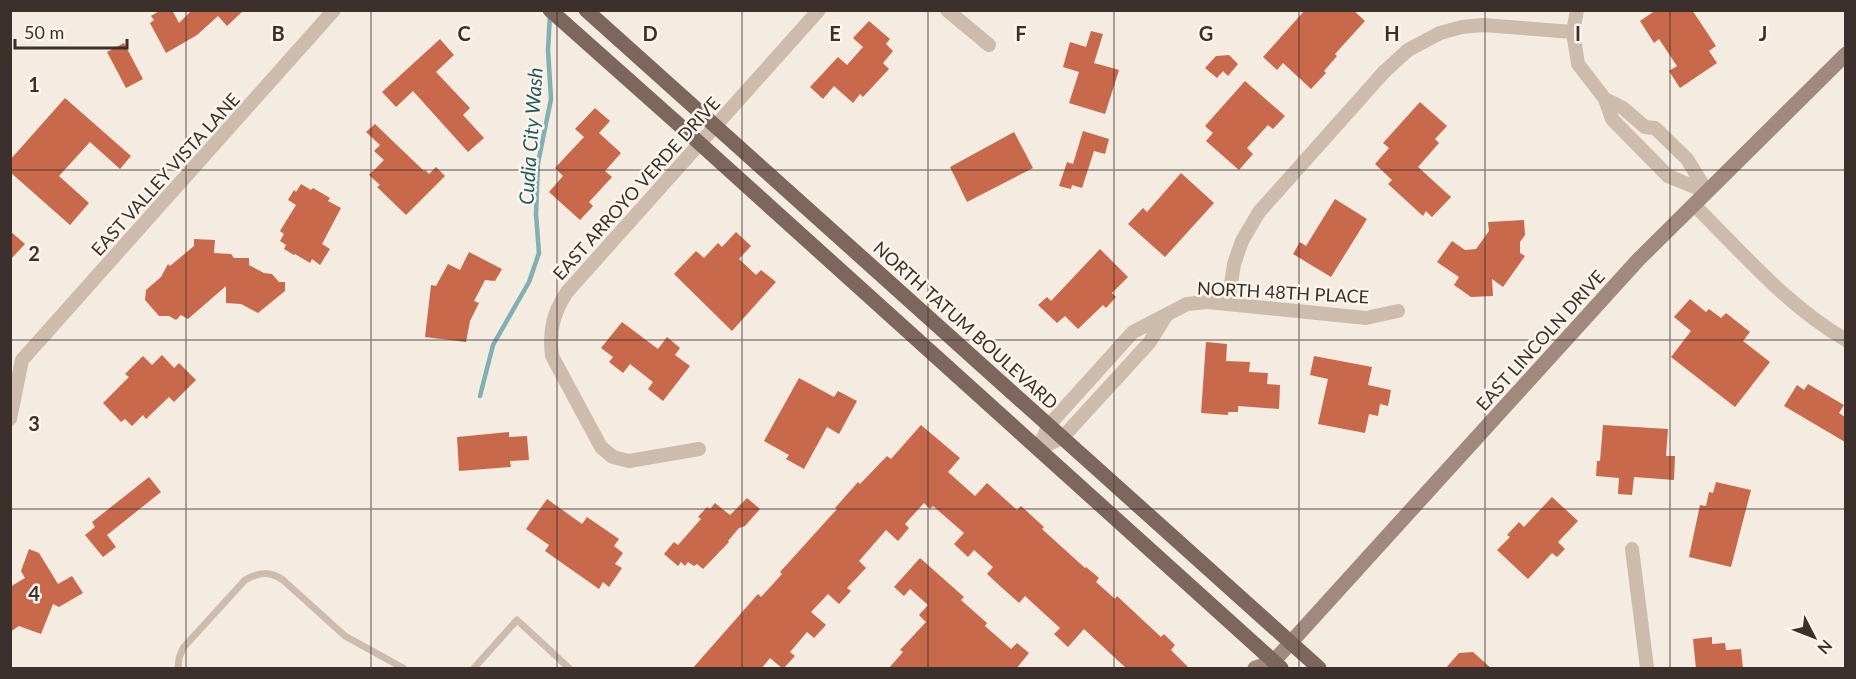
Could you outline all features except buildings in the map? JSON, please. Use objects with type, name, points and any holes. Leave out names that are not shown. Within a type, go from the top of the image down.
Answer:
[{"type":"main road","points":[[550,10],[1038,449],[1275,666]]},
{"type":"main road","name":"NORTH TATUM BOULEVARD","points":[[586,10],[1320,669]]},
{"type":"main road","name":"EAST LINCOLN DRIVE","points":[[1254,669],[1275,666],[1291,643],[1582,320],[1638,260],[1845,54]]},
{"type":"street","name":"EAST VALLEY VISTA LANE","points":[[10,419],[16,362],[334,10]]},
{"type":"street","name":"EAST ARROYO VERDE DRIVE","points":[[699,449],[629,461],[613,457],[601,447],[552,356],[551,325],[557,308],[567,292],[819,10]]},
{"type":"street","points":[[947,10],[989,45]]},
{"type":"street","points":[[1577,10],[1573,32],[1578,64],[1605,99],[1611,119],[1668,176],[1707,192]]},
{"type":"street","points":[[1228,304],[1234,264],[1242,241],[1259,212],[1384,72],[1408,50],[1440,33],[1462,27],[1483,25],[1573,32]]},
{"type":"street","points":[[1605,99],[1623,108],[1645,127],[1655,128],[1687,159],[1707,192]]},
{"type":"street","points":[[1632,140],[1645,127]]},
{"type":"street","points":[[1694,205],[1774,286],[1845,340]]},
{"type":"street","name":"NORTH 48TH PLACE","points":[[1038,449],[1048,425],[1133,332],[1187,304],[1207,302],[1366,318],[1398,311]]},
{"type":"street","points":[[1038,449],[1062,438],[1149,343],[1168,313]]},
{"type":"street","points":[[1632,549],[1647,669]]},
{"type":"lane","points":[[178,669],[183,648],[245,580],[256,574],[266,573],[276,575],[283,580],[345,636],[403,669]]},
{"type":"lane","points":[[474,669],[517,620],[569,669]]},
{"type":"waterway","name":"Cudia City Wash","points":[[480,396],[493,345],[529,282],[539,253],[536,214],[538,163],[551,99],[548,50],[550,14]]}]
